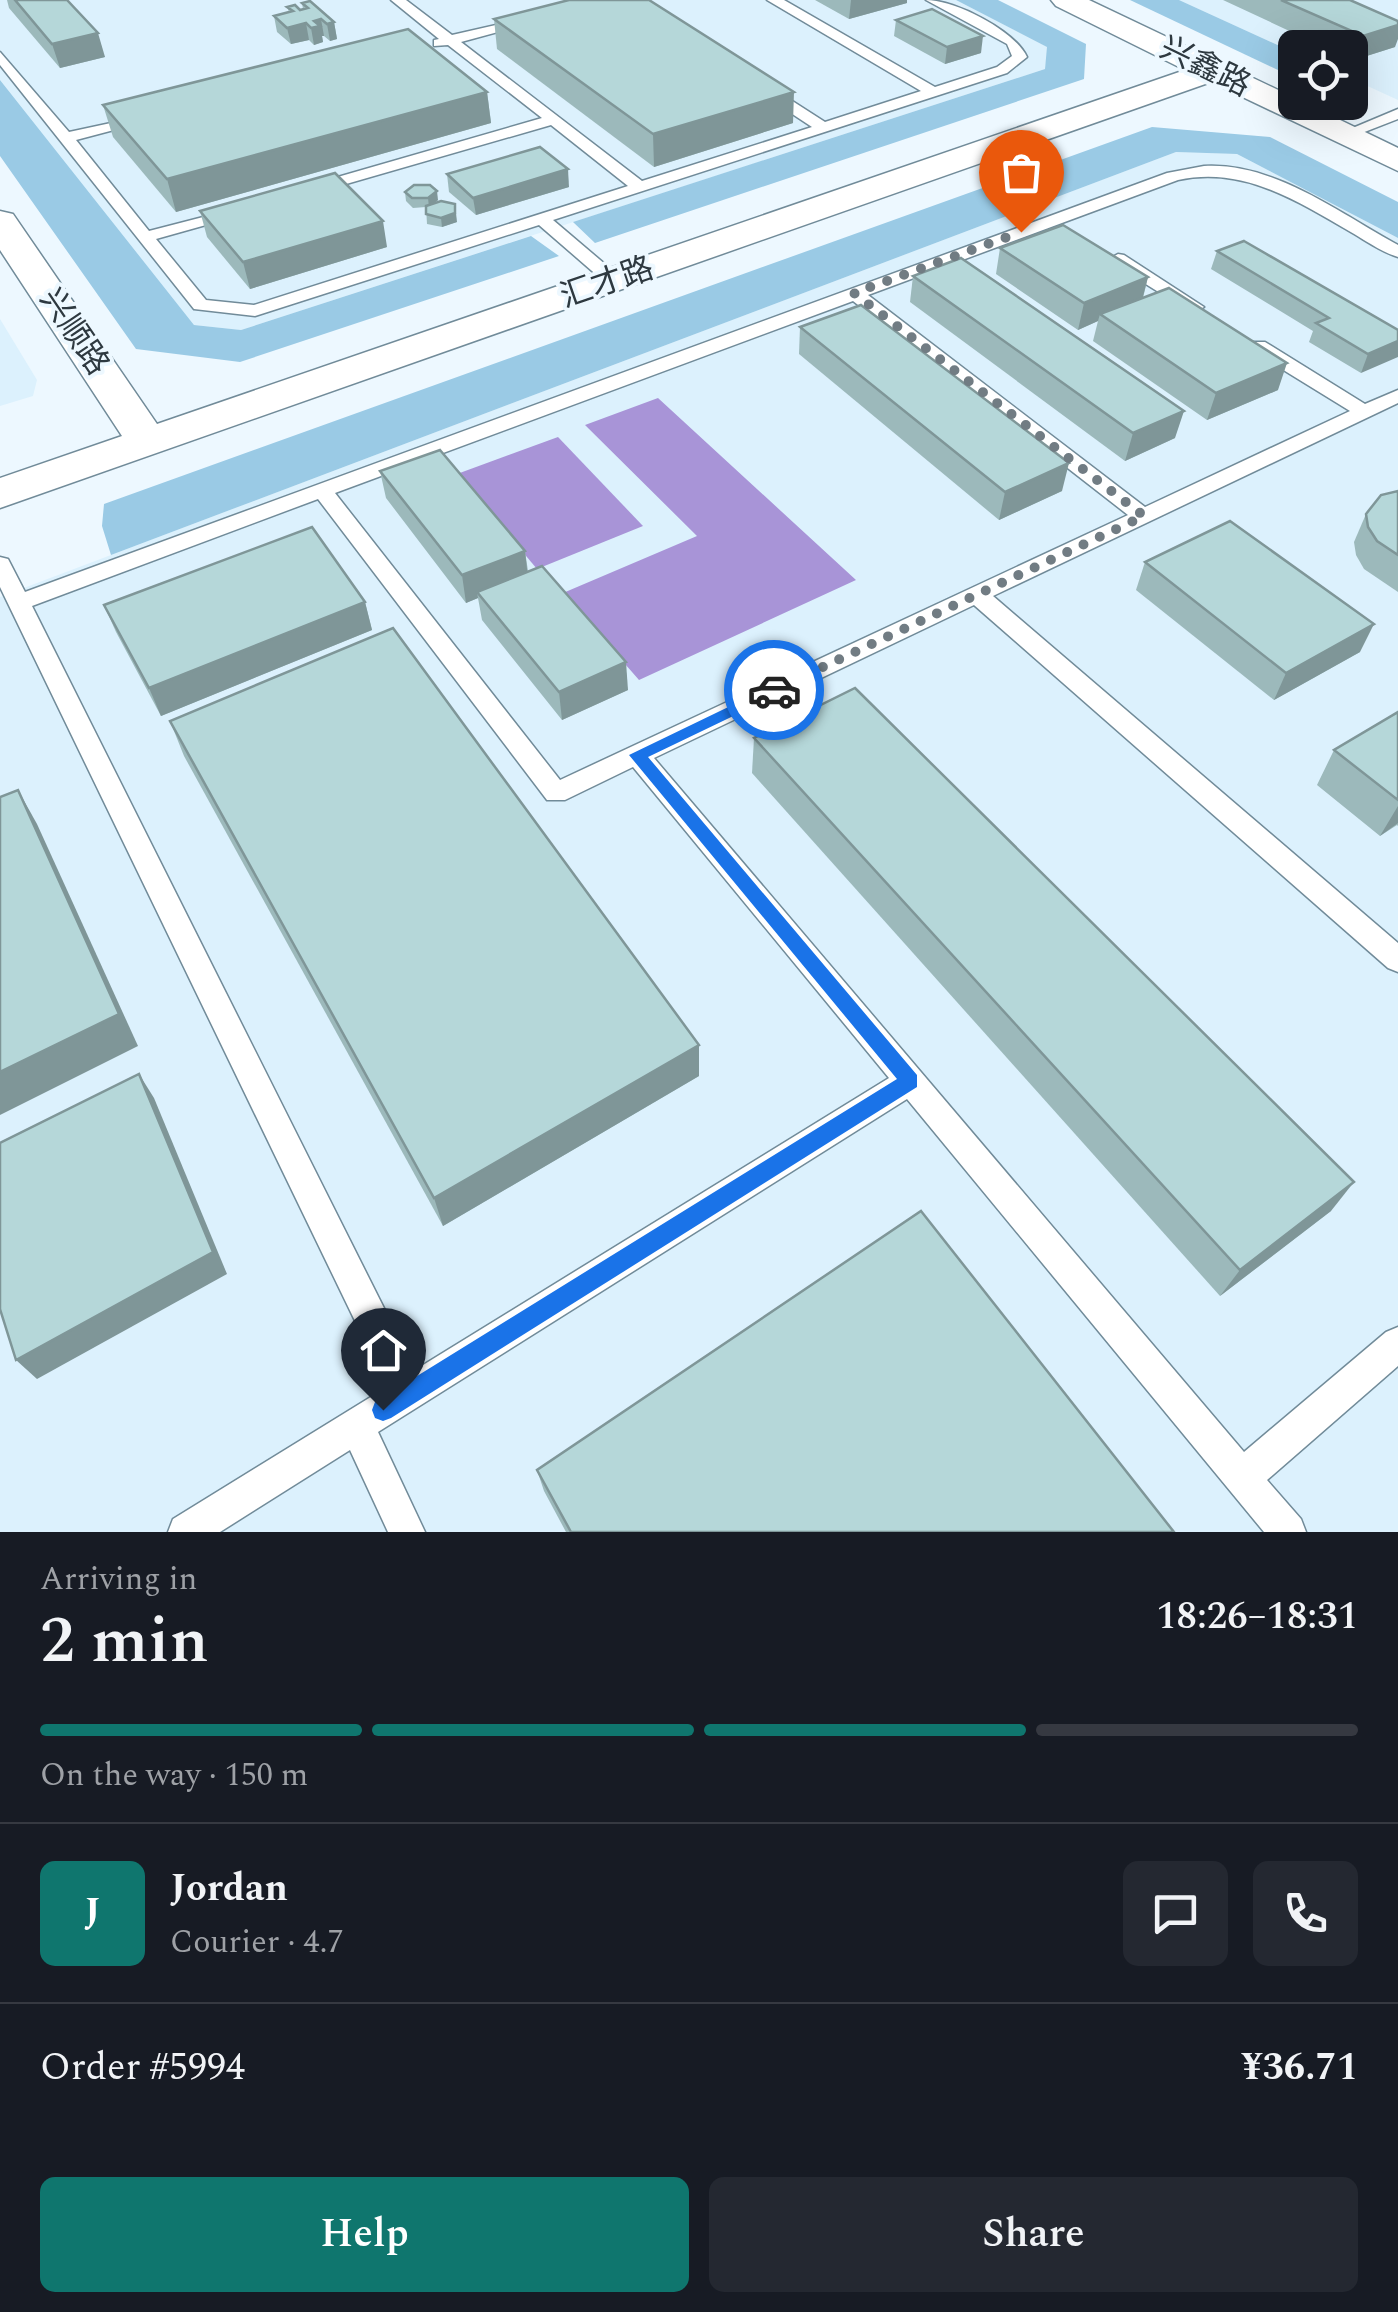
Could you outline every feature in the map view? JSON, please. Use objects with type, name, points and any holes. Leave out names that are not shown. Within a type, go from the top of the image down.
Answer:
[{"type":"main road","name":"兴鑫路","points":[[1066,0],[1395,157]]},
{"type":"main road","name":"汇才路","points":[[0,494],[1213,71]]},
{"type":"main road","name":"兴顺路","points":[[0,222],[148,442]]},
{"type":"lane","points":[[398,0],[640,188]]},
{"type":"lane","points":[[774,0],[933,92]]},
{"type":"lane","points":[[0,56],[200,306],[255,312],[1002,70],[1020,57],[1013,42],[933,0]]},
{"type":"lane","points":[[430,45],[536,18]]},
{"type":"lane","points":[[758,85],[824,128]]},
{"type":"lane","points":[[66,138],[162,114]]},
{"type":"lane","points":[[1344,135],[1398,114]]},
{"type":"lane","points":[[294,194],[553,120]]},
{"type":"lane","points":[[18,602],[854,293],[1062,224],[1172,176],[1195,171],[1237,172],[1266,182],[1398,252]]},
{"type":"lane","points":[[146,237],[256,205]]},
{"type":"lane","points":[[542,219],[613,280]]},
{"type":"lane","points":[[1103,250],[1365,412]]},
{"type":"lane","points":[[854,293],[1144,516]]},
{"type":"lane","points":[[322,490],[556,793],[1396,400]]},
{"type":"lane","points":[[0,564],[409,1394]]},
{"type":"lane","points":[[977,595],[1398,960]]},
{"type":"lane","points":[[638,755],[1288,1532]]},
{"type":"lane","points":[[186,1532],[910,1081]]},
{"type":"lane","points":[[1243,1478],[1398,1344]]},
{"type":"lane","points":[[357,1426],[407,1532]]},
{"type":"shaded area","points":[[0,0],[956,0],[1048,47],[1045,69],[241,330],[194,325],[0,80]]},
{"type":"shaded area","points":[[956,0],[998,0],[1086,44],[1084,79],[595,243],[573,222],[1045,69],[1047,47]]},
{"type":"shaded area","points":[[1130,0],[1179,0],[1278,45],[1278,70]]},
{"type":"shaded area","points":[[1179,0],[1398,0],[1398,100],[1368,86],[1368,30],[1278,30],[1278,45]]},
{"type":"shaded area","points":[[0,80],[194,325],[241,330],[531,236],[559,256],[240,362],[136,349],[0,156]]},
{"type":"shaded area","points":[[1152,127],[1270,137],[1398,202],[1398,238],[1237,154],[1176,152],[111,555],[102,526],[104,504]]},
{"type":"shaded area","points":[[1176,152],[1237,154],[1398,238],[1398,1532],[0,1532],[0,597]]},
{"type":"shaded area","points":[[0,319],[37,380],[33,396],[0,406]]},
{"type":"shaded area","points":[[658,398],[856,580],[639,680],[563,593],[697,536],[585,425]]},
{"type":"shaded area","points":[[558,437],[643,526],[537,569],[457,474]]},
{"type":"building","points":[[15,0],[67,0],[98,33],[52,44]]},
{"type":"building","points":[[569,0],[649,0],[794,92],[653,134],[494,19]]},
{"type":"building","points":[[1281,0],[1350,0],[1398,21],[1398,25],[1368,34],[1368,30],[1349,30]]},
{"type":"building","points":[[310,1],[334,22],[327,24],[321,19],[314,21],[320,26],[311,28],[306,23],[287,28],[274,16],[293,11],[287,7],[295,5],[300,10],[308,8],[302,3]]},
{"type":"building","points":[[932,9],[983,36],[947,47],[896,20]]},
{"type":"building","points":[[408,29],[487,92],[167,179],[103,105]]},
{"type":"building","points":[[540,147],[568,169],[473,198],[447,174]]},
{"type":"building","points":[[335,173],[383,221],[243,262],[200,211]]},
{"type":"building","points":[[414,185],[430,185],[437,191],[428,198],[412,198],[405,192]]},
{"type":"building","points":[[441,201],[455,204],[455,213],[441,218],[426,214],[426,206]]},
{"type":"building","points":[[1063,225],[1148,277],[1084,303],[1000,248]]},
{"type":"building","points":[[1244,241],[1398,330],[1398,341],[1368,354],[1316,323],[1329,318],[1217,251]]},
{"type":"building","points":[[961,258],[1184,411],[1133,433],[913,276]]},
{"type":"building","points":[[1169,288],[1287,363],[1216,393],[1100,314]]},
{"type":"building","points":[[861,305],[1069,463],[1005,492],[800,327]]},
{"type":"building","points":[[440,450],[525,551],[462,575],[380,471]]},
{"type":"building","points":[[1398,491],[1398,555],[1377,541],[1368,527],[1366,514],[1381,495]]},
{"type":"building","points":[[1230,521],[1374,624],[1286,673],[1145,562]]},
{"type":"building","points":[[312,527],[365,602],[149,688],[104,605]]},
{"type":"building","points":[[542,566],[626,662],[559,692],[477,592]]},
{"type":"building","points":[[393,628],[699,1045],[434,1198],[170,721]]},
{"type":"building","points":[[855,688],[1354,1182],[1240,1270],[754,738]]},
{"type":"building","points":[[1398,712],[1398,800],[1334,750]]},
{"type":"building","points":[[18,790],[119,1014],[0,1072],[0,797]]},
{"type":"building","points":[[139,1074],[213,1252],[16,1360],[0,1309],[0,1143]]},
{"type":"building","points":[[921,1211],[1174,1532],[571,1532],[537,1470]]},
{"type":"way so far","points":[[774,690],[1144,516],[854,293],[1021,232]]},
{"type":"route","points":[[383,1410],[910,1081],[638,755],[774,690]]}]
